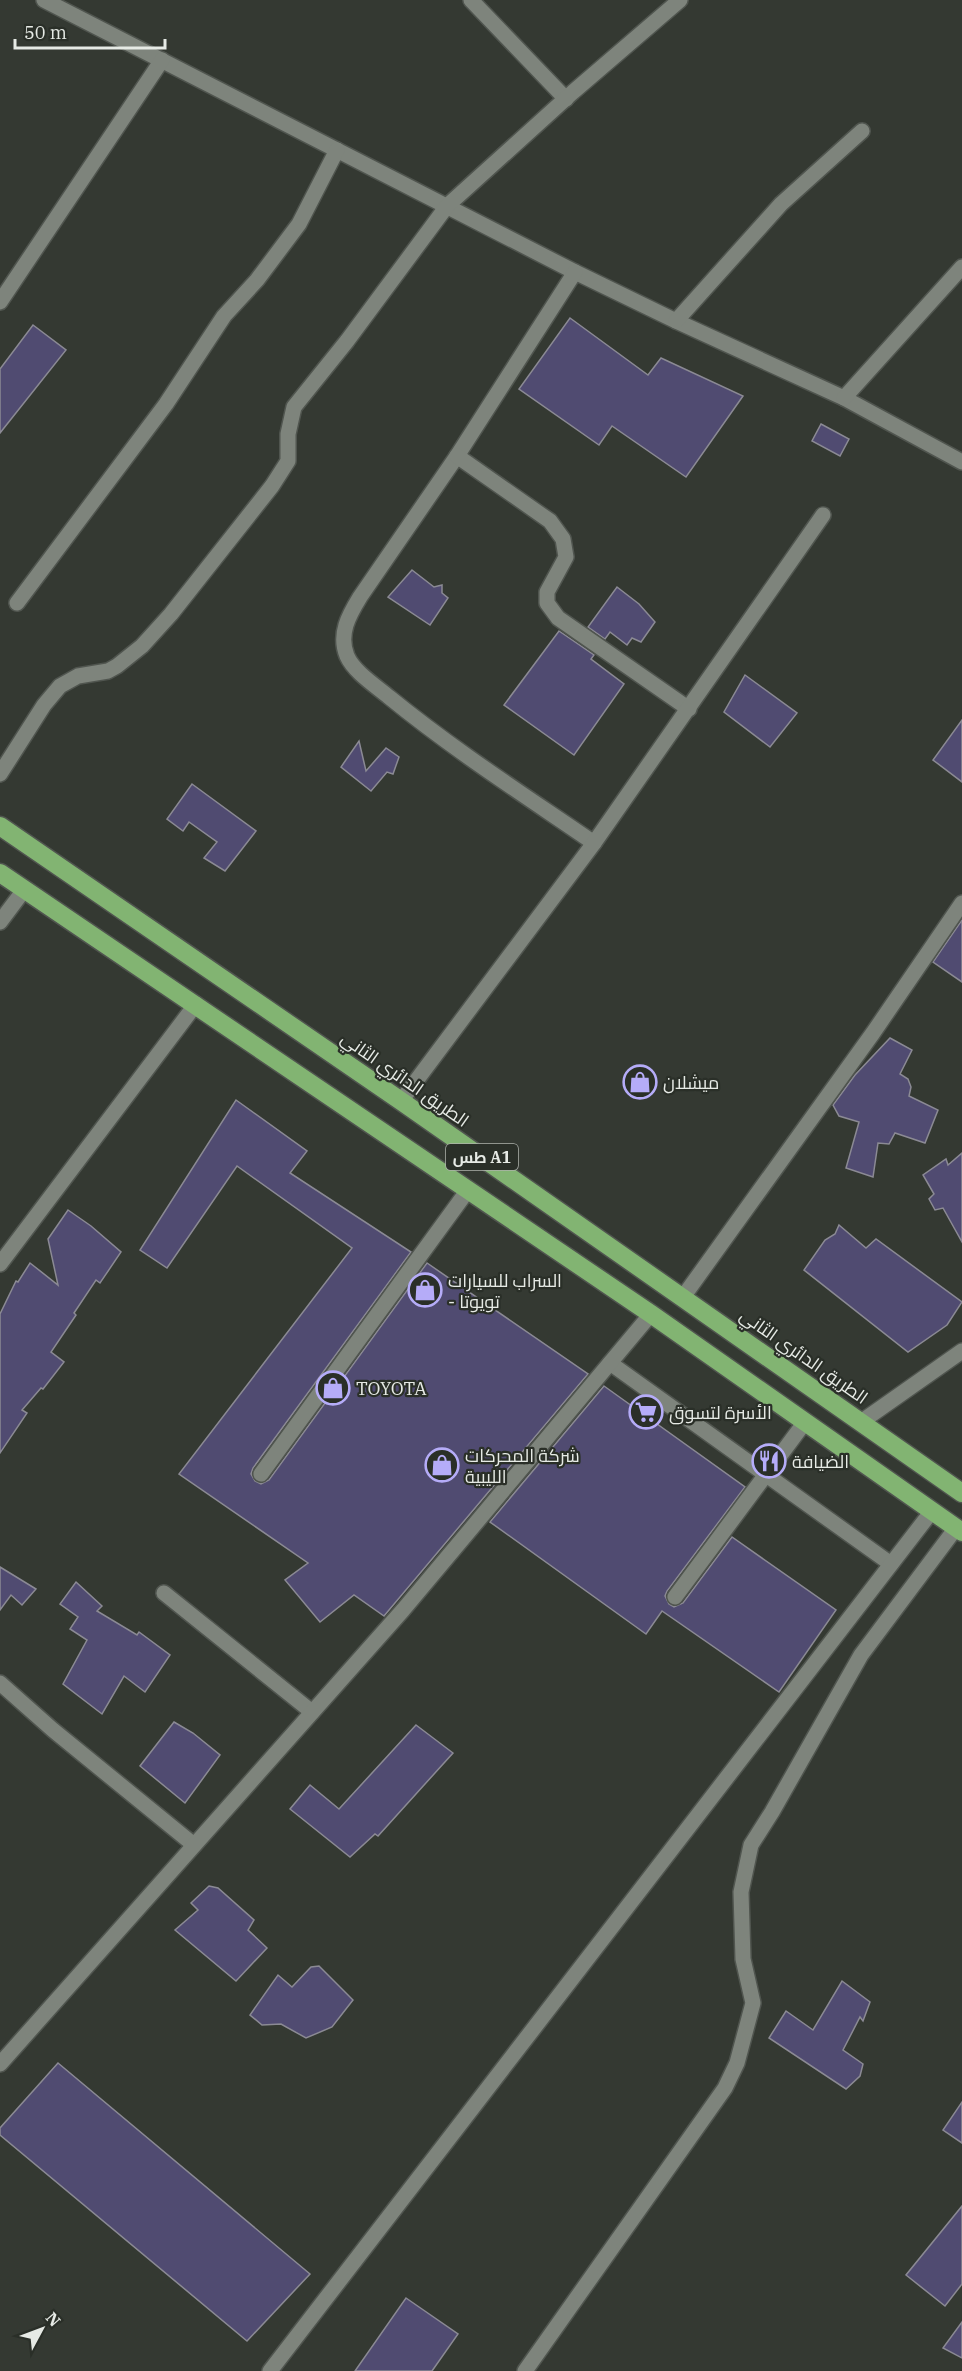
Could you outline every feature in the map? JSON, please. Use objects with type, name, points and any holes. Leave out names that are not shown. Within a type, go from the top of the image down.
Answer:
[{"type":"highway","name":"الطريق الدائري الثاني","points":[[0,826],[401,1101],[962,1493]]},
{"type":"highway","name":"طس A1","points":[[0,873],[651,1314],[959,1530]]},
{"type":"street","points":[[44,0],[575,272],[844,398],[962,462]]},
{"type":"street","points":[[471,0],[566,99]]},
{"type":"street","points":[[0,774],[44,705],[60,686],[78,676],[108,671],[142,646],[171,614],[272,486],[288,461],[288,434],[294,407],[347,341],[447,206],[680,0]]},
{"type":"street","points":[[0,302],[162,60]]},
{"type":"street","points":[[676,321],[781,204],[862,131]]},
{"type":"street","points":[[17,603],[166,404],[224,316],[257,280],[299,224],[337,150]]},
{"type":"street","points":[[844,398],[962,267]]},
{"type":"street","points":[[575,272],[457,456],[382,562],[349,616],[344,630],[343,643],[348,658],[365,677],[429,729],[594,843]]},
{"type":"street","points":[[457,456],[550,521],[563,539],[566,557],[547,592],[547,603],[558,618],[689,708]]},
{"type":"street","points":[[401,1101],[594,843],[824,515]]},
{"type":"street","points":[[0,922],[24,890]]},
{"type":"street","points":[[683,1297],[873,1033],[962,903]]},
{"type":"street","points":[[0,1264],[196,1004]]},
{"type":"street","points":[[261,1474],[468,1190]]},
{"type":"street","points":[[0,2064],[404,1610],[651,1314]]},
{"type":"street","points":[[861,1422],[962,1351]]},
{"type":"street","points":[[610,1362],[891,1564]]},
{"type":"street","points":[[675,1597],[805,1422]]},
{"type":"street","points":[[270,2371],[932,1511]]},
{"type":"street","points":[[525,2371],[725,2088],[737,2063],[753,2003],[743,1959],[741,1892],[751,1845],[861,1654],[959,1530]]},
{"type":"street","points":[[164,1593],[312,1712]]},
{"type":"street","points":[[0,1683],[53,1730],[194,1845]]},
{"type":"building","points":[[570,318],[648,375],[661,358],[743,396],[686,477],[612,426],[599,445],[519,389]]},
{"type":"building","points":[[33,325],[66,350],[0,433],[0,369]]},
{"type":"building","points":[[821,424],[849,439],[840,456],[812,441]]},
{"type":"building","points":[[412,570],[434,587],[442,585],[442,593],[448,598],[430,625],[388,597]]},
{"type":"building","points":[[617,587],[639,604],[655,622],[641,642],[632,638],[627,645],[610,632],[605,639],[588,627]]},
{"type":"building","points":[[559,631],[594,655],[591,659],[624,684],[574,755],[504,705]]},
{"type":"building","points":[[745,675],[797,713],[770,747],[724,712]]},
{"type":"building","points":[[962,720],[962,782],[933,760]]},
{"type":"building","points":[[359,741],[366,771],[386,748],[399,757],[393,774],[387,772],[371,791],[341,767]]},
{"type":"building","points":[[192,784],[256,831],[225,871],[204,858],[217,842],[189,822],[183,831],[167,819]]},
{"type":"building","points":[[962,920],[962,982],[933,962]]},
{"type":"building","points":[[890,1038],[912,1050],[900,1074],[908,1079],[911,1087],[909,1096],[938,1110],[925,1143],[895,1133],[889,1144],[878,1143],[873,1177],[846,1168],[859,1122],[839,1116],[833,1105],[855,1075]]},
{"type":"building","points":[[236,1100],[307,1151],[290,1173],[411,1252],[253,1468],[251,1474],[255,1481],[261,1484],[269,1480],[427,1263],[588,1374],[384,1616],[354,1595],[320,1622],[285,1580],[308,1563],[179,1474],[352,1248],[237,1166],[167,1268],[140,1250]]},
{"type":"building","points":[[962,1153],[962,1242],[943,1208],[935,1210],[929,1199],[934,1194],[923,1175],[946,1159],[948,1165]]},
{"type":"building","points":[[68,1210],[121,1252],[100,1283],[96,1280],[74,1313],[76,1315],[51,1352],[64,1362],[43,1389],[41,1388],[22,1410],[27,1413],[0,1453],[0,1314],[16,1281],[18,1282],[30,1263],[58,1285],[48,1239]]},
{"type":"building","points":[[839,1225],[866,1248],[876,1239],[962,1302],[947,1325],[908,1352],[804,1270],[825,1240],[835,1234]]},
{"type":"building","points":[[604,1386],[745,1487],[667,1591],[665,1596],[669,1604],[674,1607],[683,1603],[732,1537],[836,1610],[779,1692],[662,1611],[646,1634],[490,1522]]},
{"type":"building","points":[[0,1567],[36,1589],[22,1605],[11,1595],[0,1610]]},
{"type":"building","points":[[76,1582],[102,1606],[97,1611],[137,1635],[139,1632],[170,1655],[145,1692],[124,1676],[102,1714],[63,1684],[87,1640],[70,1629],[78,1617],[60,1604]]},
{"type":"building","points":[[174,1722],[193,1733],[220,1755],[185,1803],[140,1766]]},
{"type":"building","points":[[416,1725],[453,1753],[378,1836],[375,1834],[350,1857],[290,1809],[310,1785],[339,1809]]},
{"type":"building","points":[[209,1886],[218,1888],[254,1920],[248,1930],[267,1948],[236,1981],[175,1930],[198,1910],[191,1903]]},
{"type":"building","points":[[319,1966],[353,2000],[332,2027],[306,2038],[281,2024],[262,2025],[250,2015],[278,1975],[292,1987],[311,1967]]},
{"type":"building","points":[[842,1981],[870,2002],[863,2021],[860,2017],[843,2050],[863,2064],[860,2076],[846,2089],[769,2038],[786,2011],[813,2030]]},
{"type":"building","points":[[58,2063],[310,2274],[247,2341],[0,2135],[0,2128]]},
{"type":"building","points":[[962,2102],[962,2143],[943,2130]]},
{"type":"building","points":[[962,2206],[962,2284],[945,2306],[906,2275]]},
{"type":"building","points":[[406,2298],[458,2334],[432,2371],[355,2371]]},
{"type":"building","points":[[962,2322],[962,2358],[943,2348]]},
{"type":"place","name":"ميشلان","points":[[640,1082]]},
{"type":"place","name":"السراب للسيارات - تويوتا","points":[[425,1290]]},
{"type":"place","name":"TOYOTA","points":[[333,1388]]},
{"type":"place","name":"الأسرة لتسوق","points":[[646,1412]]},
{"type":"place","name":"الضيافة","points":[[769,1461]]},
{"type":"place","name":"شركة المحركات الليبية","points":[[442,1465]]}]
